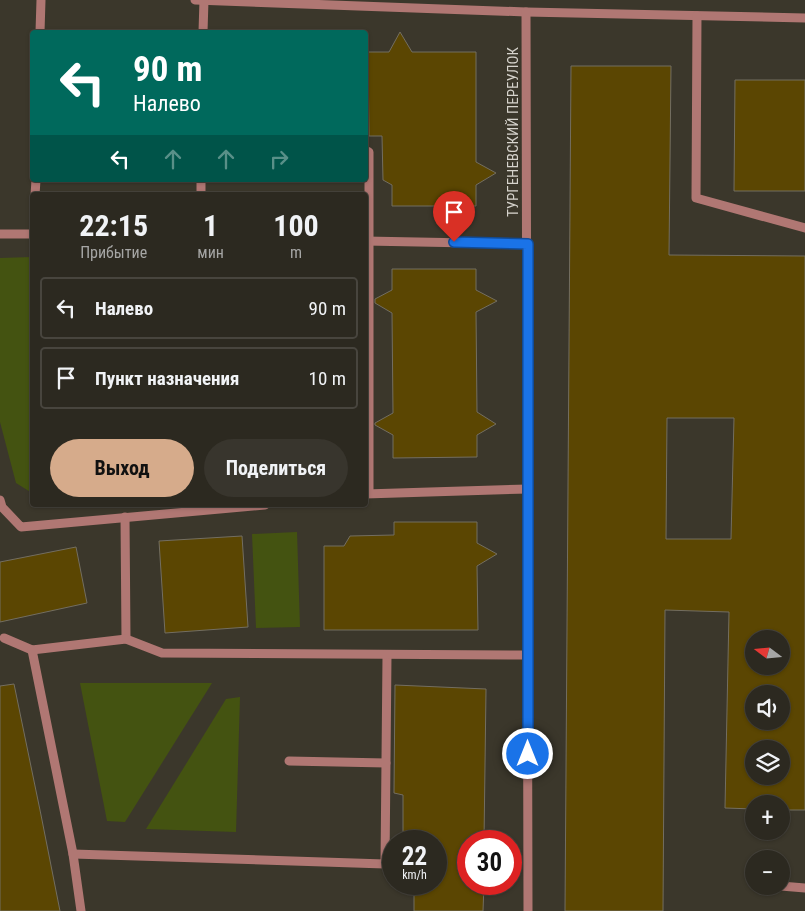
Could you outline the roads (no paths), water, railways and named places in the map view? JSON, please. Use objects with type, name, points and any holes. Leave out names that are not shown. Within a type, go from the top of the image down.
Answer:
[{"type":"street","points":[[40,30],[41,0]]},
{"type":"street","points":[[195,0],[435,4],[526,12],[805,18]]},
{"type":"street","points":[[203,30],[204,0]]},
{"type":"street","name":"ТУРГЕНЕВСКИЙ ПЕРЕУЛОК","points":[[526,12],[528,911]]},
{"type":"street","points":[[697,16],[696,198],[805,228]]},
{"type":"street","points":[[0,234],[30,234]]},
{"type":"street","points":[[368,241],[528,244]]},
{"type":"street","points":[[368,493],[528,489]]},
{"type":"street","points":[[0,500],[2,507],[21,527],[242,507]]},
{"type":"street","points":[[125,517],[126,639]]},
{"type":"street","points":[[4,638],[32,650],[126,639],[162,653],[387,656],[528,655]]},
{"type":"street","points":[[32,650],[73,854],[81,911]]},
{"type":"street","points":[[73,854],[385,864],[387,656]]},
{"type":"street","points":[[288,761],[386,763]]},
{"type":"street","points":[[790,887],[805,888]]}]
